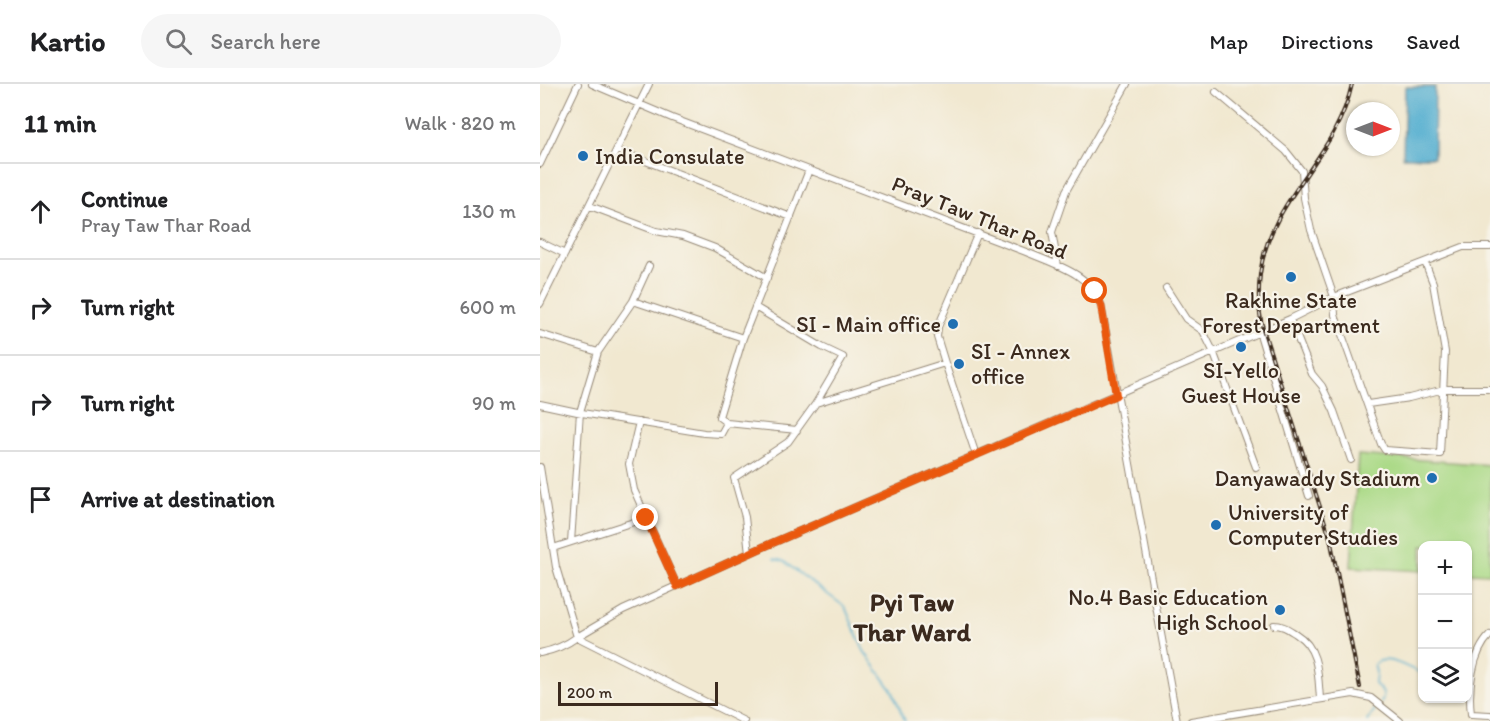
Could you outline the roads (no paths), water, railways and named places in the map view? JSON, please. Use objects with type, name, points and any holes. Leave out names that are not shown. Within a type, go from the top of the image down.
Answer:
[{"type":"street","points":[[540,164],[578,84]]},
{"type":"street","name":"Pray Taw Thar Road","points":[[592,84],[639,105],[978,233],[1058,266],[1087,281],[1099,298],[1177,721]]},
{"type":"street","points":[[540,304],[649,84]]},
{"type":"street","points":[[1058,266],[1052,232],[1066,191],[1127,84]]},
{"type":"street","points":[[1216,92],[1286,151],[1302,171],[1304,198],[1311,230],[1334,297],[1335,315],[1381,444],[1385,450],[1440,454],[1445,352],[1433,283],[1425,262]]},
{"type":"street","points":[[617,150],[791,217]]},
{"type":"street","points":[[797,430],[727,423],[719,417],[743,338],[809,170]]},
{"type":"street","points":[[590,206],[656,231],[683,236],[715,248],[767,278]]},
{"type":"street","points":[[976,455],[945,363],[938,337],[938,327],[978,233]]},
{"type":"street","points":[[540,242],[565,254]]},
{"type":"street","points":[[540,653],[554,651],[623,610],[1290,319],[1334,297],[1463,247],[1490,248]]},
{"type":"street","points":[[571,542],[580,412],[598,352],[633,301],[649,266]]},
{"type":"street","points":[[1166,288],[1186,319],[1203,331],[1213,351],[1256,468]]},
{"type":"street","points":[[633,301],[743,338]]},
{"type":"street","points":[[749,554],[745,517],[734,478],[788,442],[816,403],[843,357],[755,308]]},
{"type":"street","points":[[1290,319],[1312,374],[1322,386],[1334,411],[1351,460]]},
{"type":"street","points":[[1259,331],[1309,496]]},
{"type":"street","points":[[540,334],[598,352]]},
{"type":"street","points":[[816,403],[945,363]]},
{"type":"street","points":[[1368,404],[1409,398],[1444,389],[1490,389]]},
{"type":"street","points":[[540,404],[704,433],[721,434],[727,423]]},
{"type":"street","points":[[639,422],[629,464],[634,490],[677,586]]},
{"type":"street","points":[[540,467],[556,567],[577,637],[744,721]]},
{"type":"street","points":[[553,548],[646,518]]},
{"type":"street","points":[[1274,625],[1283,625],[1301,637],[1313,651],[1317,664],[1320,699]]},
{"type":"street","points":[[1490,635],[1481,644],[1473,675],[1470,717],[1490,715]]},
{"type":"street","points":[[1191,721],[1353,694],[1367,696],[1376,701],[1400,721]]},
{"type":"water","points":[[1405,87],[1435,87],[1434,157],[1403,157]]},
{"type":"waterway","points":[[774,559],[783,561],[845,607],[864,651],[892,690],[905,721]]},
{"type":"waterway","points":[[1381,702],[1383,693],[1375,684],[1374,664],[1379,661],[1391,661],[1418,671]]},
{"type":"waterway","points":[[1367,721],[1378,705]]},
{"type":"railway","points":[[1352,84],[1344,111],[1332,134],[1276,222],[1266,247],[1260,274],[1259,295],[1263,329],[1330,538],[1360,687]]},
{"type":"place","name":"India Consulate","points":[[583,156]]},
{"type":"place","name":"Rakhine State Forest Department","points":[[1291,277]]},
{"type":"place","name":"SI - Main office","points":[[953,324]]},
{"type":"place","name":"SI-Yello Guest House","points":[[1241,347]]},
{"type":"place","name":"SI - Annex office","points":[[959,364]]},
{"type":"place","name":"Danyawaddy Stadium","points":[[1432,478]]},
{"type":"place","name":"University of Computer Studies","points":[[1216,525]]},
{"type":"place","name":"No.4 Basic Education High School","points":[[1280,610]]},
{"type":"district","name":"Pyi Taw Thar Ward","points":[[912,617]]}]
